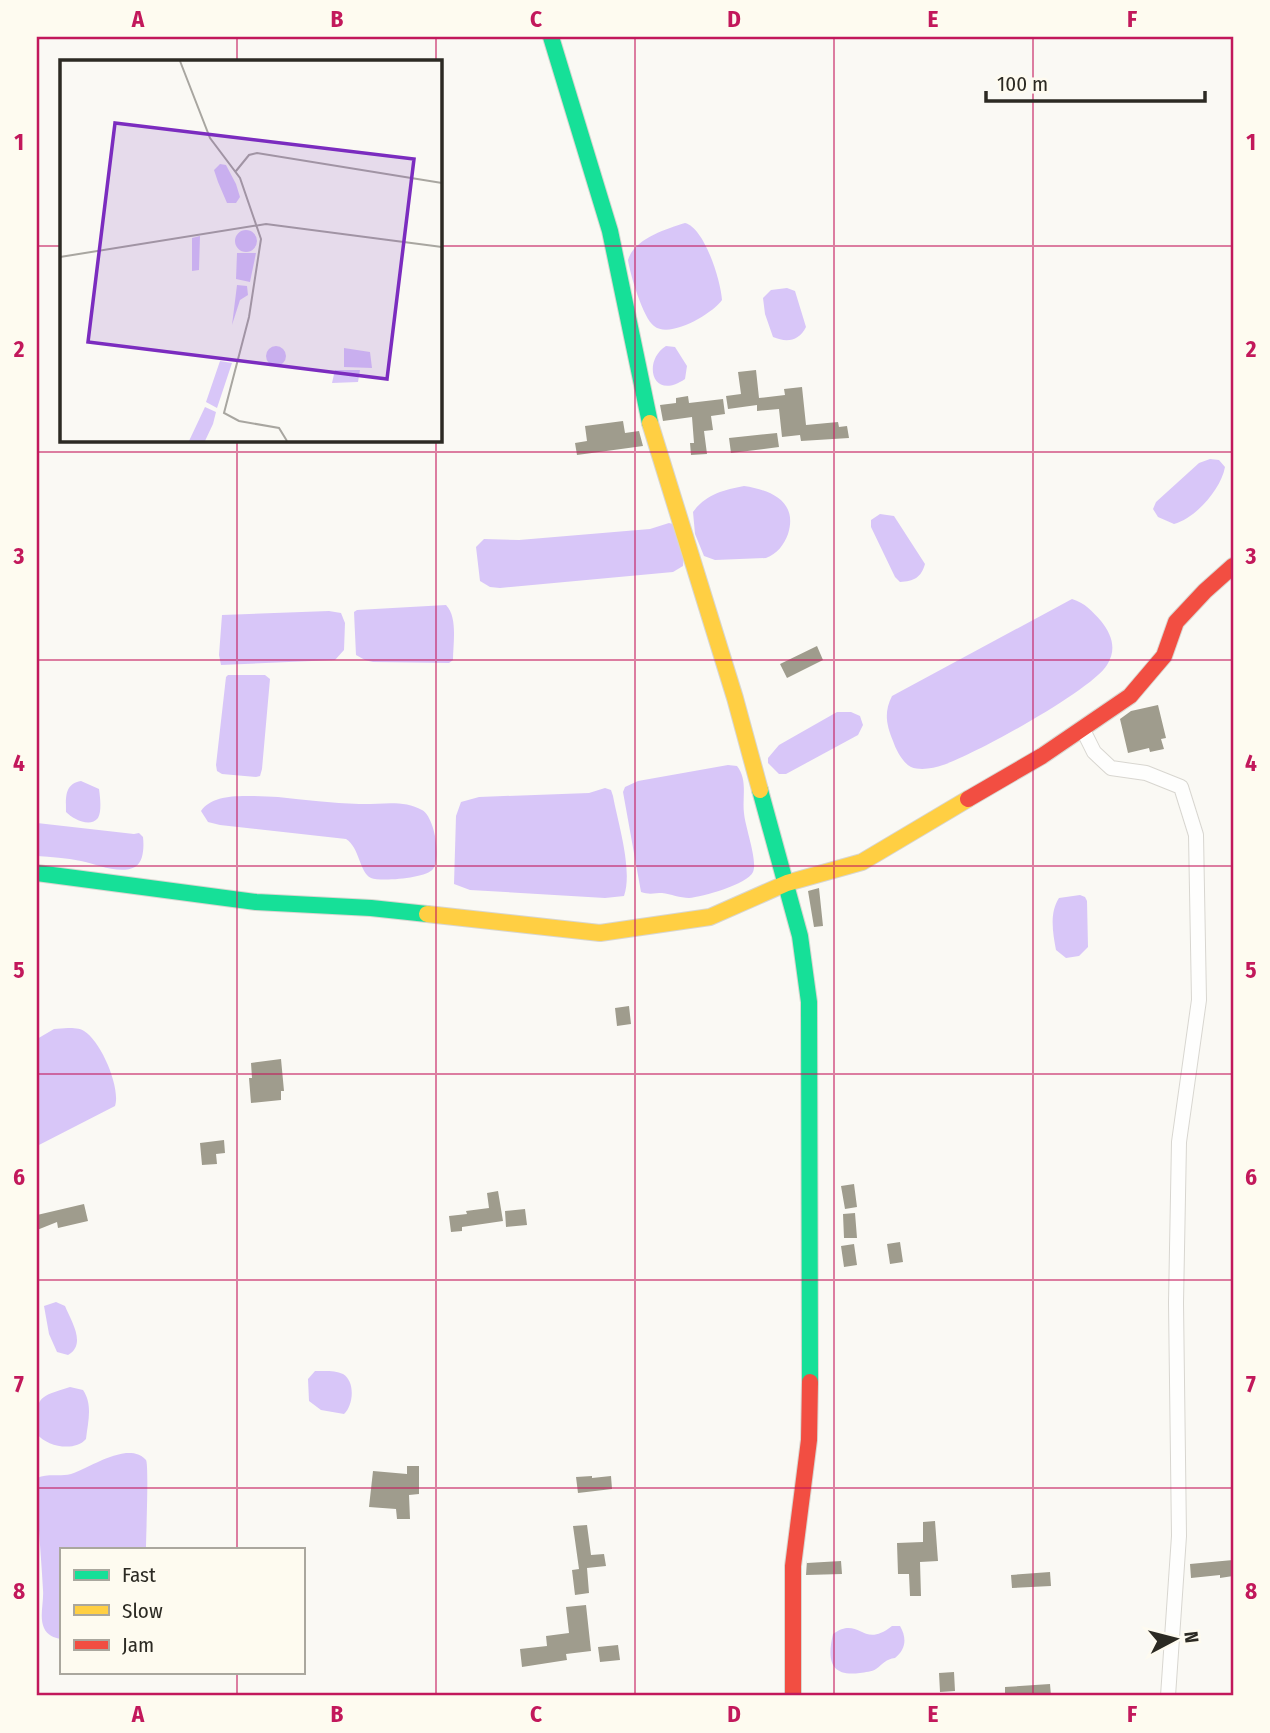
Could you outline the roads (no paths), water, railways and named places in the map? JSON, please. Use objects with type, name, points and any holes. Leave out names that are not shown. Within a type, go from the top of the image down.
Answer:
[{"type":"street","points":[[551,37],[610,231],[648,416],[732,686],[800,936],[809,1002],[812,1324],[809,1440],[793,1566],[793,1696]]},
{"type":"street","points":[[37,873],[256,902],[372,908],[600,933],[710,917],[787,883],[862,862],[1041,756],[1130,696],[1164,656],[1176,622],[1233,566]]},
{"type":"street","points":[[1082,728],[1094,752],[1111,768],[1146,773],[1181,787],[1196,835],[1199,1000],[1179,1142],[1177,1303],[1180,1536],[1168,1696]]}]
